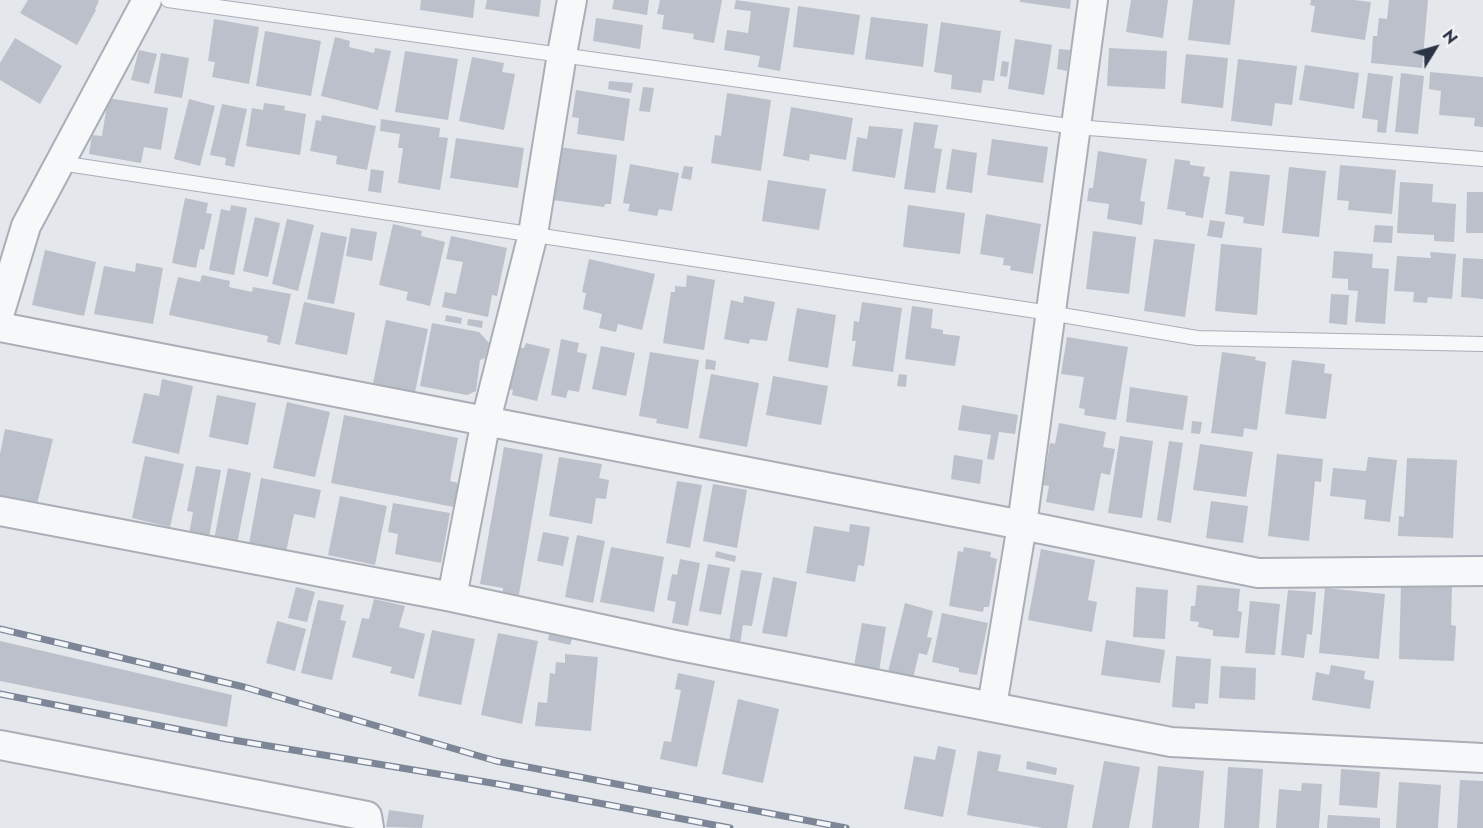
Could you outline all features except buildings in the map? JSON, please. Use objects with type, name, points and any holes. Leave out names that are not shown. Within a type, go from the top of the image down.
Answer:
[{"type":"street","points":[[0,312],[26,226],[147,0]]},
{"type":"street","points":[[452,597],[486,420],[533,234],[572,0]]},
{"type":"street","points":[[992,706],[1022,525],[1093,0]]},
{"type":"street","points":[[0,327],[486,420],[1258,573],[1483,572]]},
{"type":"street","points":[[0,511],[452,597],[675,645],[1171,742],[1483,758]]},
{"type":"street","points":[[0,745],[367,816],[369,828]]},
{"type":"lane","points":[[168,0],[1076,128],[1483,159]]},
{"type":"lane","points":[[60,163],[1050,313],[1197,338],[1483,345]]},
{"type":"railway","points":[[0,629],[244,687],[496,761],[846,828]]},
{"type":"railway","points":[[0,694],[227,739],[498,784],[730,828]]}]
